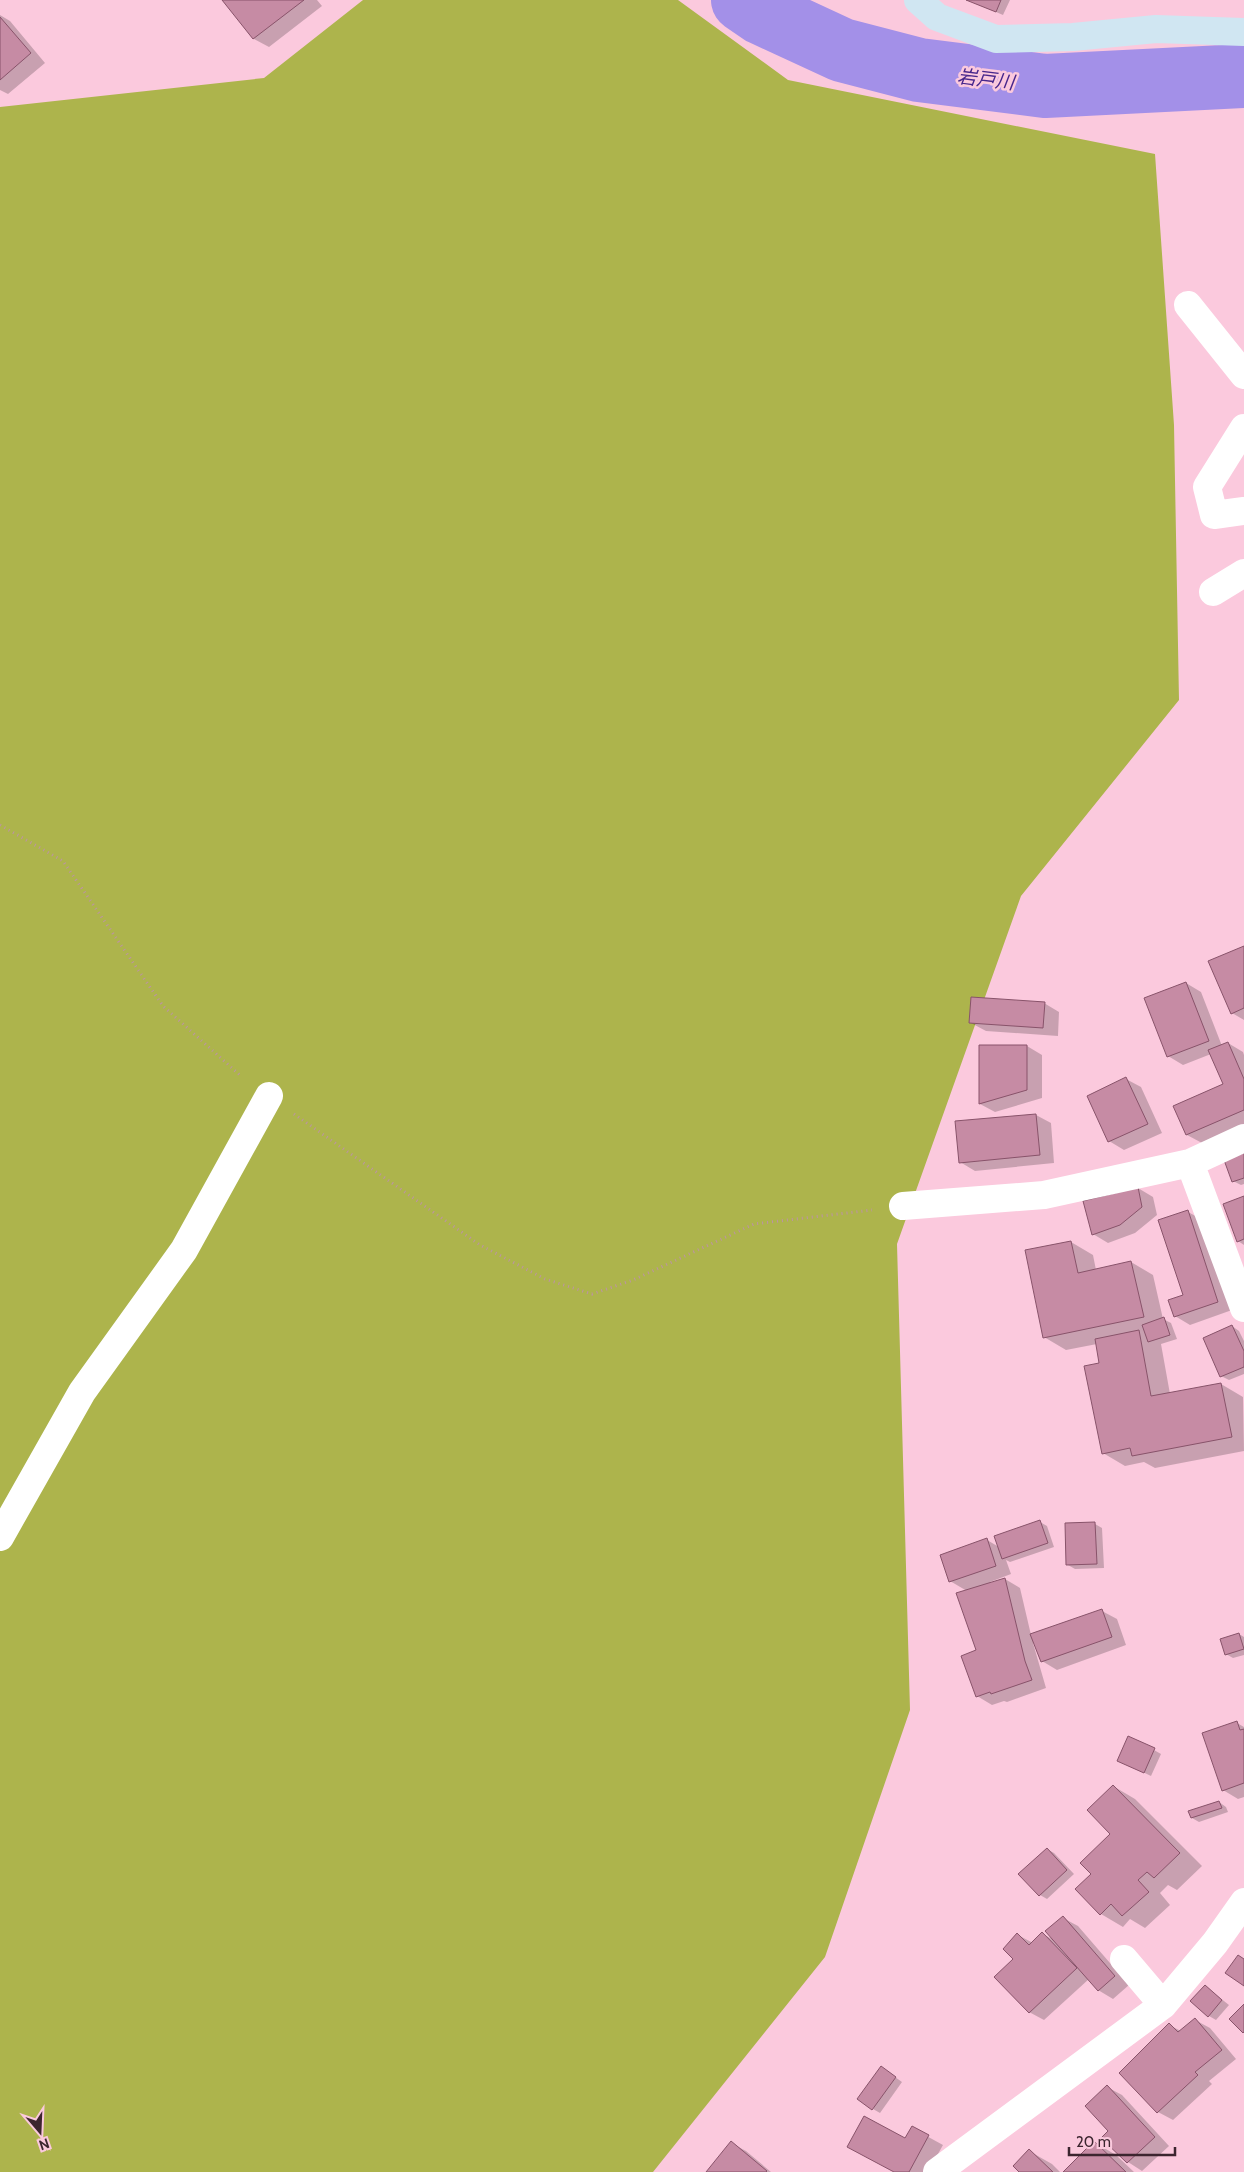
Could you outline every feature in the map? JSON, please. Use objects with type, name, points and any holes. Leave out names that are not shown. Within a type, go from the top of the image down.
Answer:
[{"type":"street","points":[[918,0],[937,18],[996,39],[1073,37],[1156,29],[1244,32]]},
{"type":"street","points":[[1188,305],[1244,375]]},
{"type":"street","points":[[1244,428],[1207,487],[1214,515],[1244,511]]},
{"type":"street","points":[[1213,592],[1244,573]]},
{"type":"street","points":[[0,1537],[82,1392],[184,1250],[269,1096]]},
{"type":"street","points":[[903,1206],[1044,1195],[1190,1163],[1244,1138]]},
{"type":"street","points":[[1190,1163],[1244,1308]]},
{"type":"street","points":[[937,2172],[1163,2004],[1215,1943],[1244,1902]]},
{"type":"street","points":[[1124,1959],[1163,2004]]},
{"type":"path","points":[[0,825],[63,861],[162,1006],[248,1082],[480,1245],[545,1279],[592,1294],[633,1280],[754,1224],[903,1206]]},
{"type":"green space","points":[[363,0],[678,0],[788,80],[1155,154],[1174,425],[1179,700],[1021,896],[897,1244],[910,1710],[825,1957],[653,2172],[0,2172],[0,107],[264,78]]},
{"type":"building","points":[[222,0],[304,0],[253,39]]},
{"type":"building","points":[[966,0],[1001,0],[996,12]]},
{"type":"building","points":[[0,17],[31,53],[0,80]]},
{"type":"building","points":[[1244,946],[1244,1008],[1231,1014],[1208,961]]},
{"type":"building","points":[[1186,982],[1209,1041],[1167,1057],[1144,998]]},
{"type":"building","points":[[971,997],[1045,1002],[1043,1028],[969,1023]]},
{"type":"building","points":[[1228,1042],[1244,1079],[1244,1110],[1186,1135],[1173,1106],[1223,1084],[1208,1050]]},
{"type":"building","points":[[979,1045],[1027,1045],[1027,1090],[979,1104]]},
{"type":"building","points":[[1126,1077],[1148,1124],[1108,1142],[1087,1096]]},
{"type":"building","points":[[1036,1114],[1040,1155],[959,1163],[955,1121]]},
{"type":"building","points":[[1244,1153],[1244,1178],[1232,1182],[1224,1160]]},
{"type":"building","points":[[1138,1187],[1142,1207],[1120,1225],[1092,1235],[1083,1201]]},
{"type":"building","points":[[1244,1196],[1244,1239],[1237,1242],[1223,1204]]},
{"type":"building","points":[[1188,1210],[1218,1302],[1174,1317],[1168,1300],[1183,1295],[1158,1220]]},
{"type":"building","points":[[1071,1241],[1078,1273],[1131,1261],[1144,1317],[1043,1338],[1025,1250]]},
{"type":"building","points":[[1164,1317],[1170,1335],[1148,1342],[1142,1325]]},
{"type":"building","points":[[1232,1325],[1244,1351],[1244,1367],[1220,1377],[1203,1338]]},
{"type":"building","points":[[1139,1330],[1151,1396],[1221,1383],[1232,1437],[1132,1456],[1130,1448],[1102,1454],[1084,1366],[1099,1363],[1095,1339]]},
{"type":"building","points":[[1040,1520],[1048,1543],[1002,1559],[994,1536]]},
{"type":"building","points":[[1095,1522],[1097,1564],[1066,1565],[1065,1523]]},
{"type":"building","points":[[987,1538],[996,1566],[949,1582],[940,1555]]},
{"type":"building","points":[[1005,1578],[1025,1661],[1032,1680],[976,1697],[961,1656],[976,1650],[956,1593]]},
{"type":"building","points":[[1102,1609],[1112,1637],[1041,1662],[1030,1634]]},
{"type":"building","points":[[1239,1633],[1244,1649],[1225,1655],[1220,1639]]},
{"type":"building","points":[[1237,1721],[1240,1730],[1244,1729],[1244,1783],[1222,1791],[1202,1733]]},
{"type":"building","points":[[1128,1736],[1155,1748],[1144,1773],[1117,1761]]},
{"type":"building","points":[[1113,1785],[1180,1853],[1154,1878],[1147,1872],[1138,1880],[1149,1892],[1122,1916],[1111,1904],[1100,1915],[1075,1889],[1091,1874],[1080,1863],[1110,1834],[1087,1810]]},
{"type":"building","points":[[1219,1801],[1222,1808],[1191,1818],[1188,1811]]},
{"type":"building","points":[[1047,1848],[1067,1870],[1039,1896],[1018,1874]]},
{"type":"building","points":[[1063,1916],[1115,1976],[1098,1991],[1045,1931]]},
{"type":"building","points":[[1042,1932],[1077,1968],[1029,2013],[994,1977],[1013,1959],[1003,1949],[1017,1933],[1029,1945]]},
{"type":"building","points":[[1238,1955],[1244,1959],[1244,1986],[1225,1973]]},
{"type":"building","points":[[1205,1985],[1222,2000],[1208,2017],[1190,2001]]},
{"type":"building","points":[[1244,2004],[1244,2032],[1243,2033],[1229,2019]]},
{"type":"building","points":[[1195,2018],[1222,2050],[1195,2072],[1198,2075],[1157,2113],[1119,2073],[1169,2023],[1178,2032]]},
{"type":"building","points":[[881,2066],[896,2077],[872,2110],[857,2099]]},
{"type":"building","points":[[1107,2085],[1155,2137],[1127,2163],[1101,2138],[1108,2131],[1085,2106]]},
{"type":"building","points":[[864,2116],[905,2138],[912,2126],[929,2135],[909,2172],[894,2172],[847,2147]]},
{"type":"building","points":[[731,2141],[767,2171],[706,2172]]},
{"type":"building","points":[[1094,2141],[1126,2172],[1063,2172]]},
{"type":"building","points":[[1029,2149],[1053,2172],[1019,2172],[1013,2166]]},
{"type":"waterway","name":"岩戸川","points":[[743,0],[762,13],[842,50],[919,70],[1045,86],[1244,76]]}]
